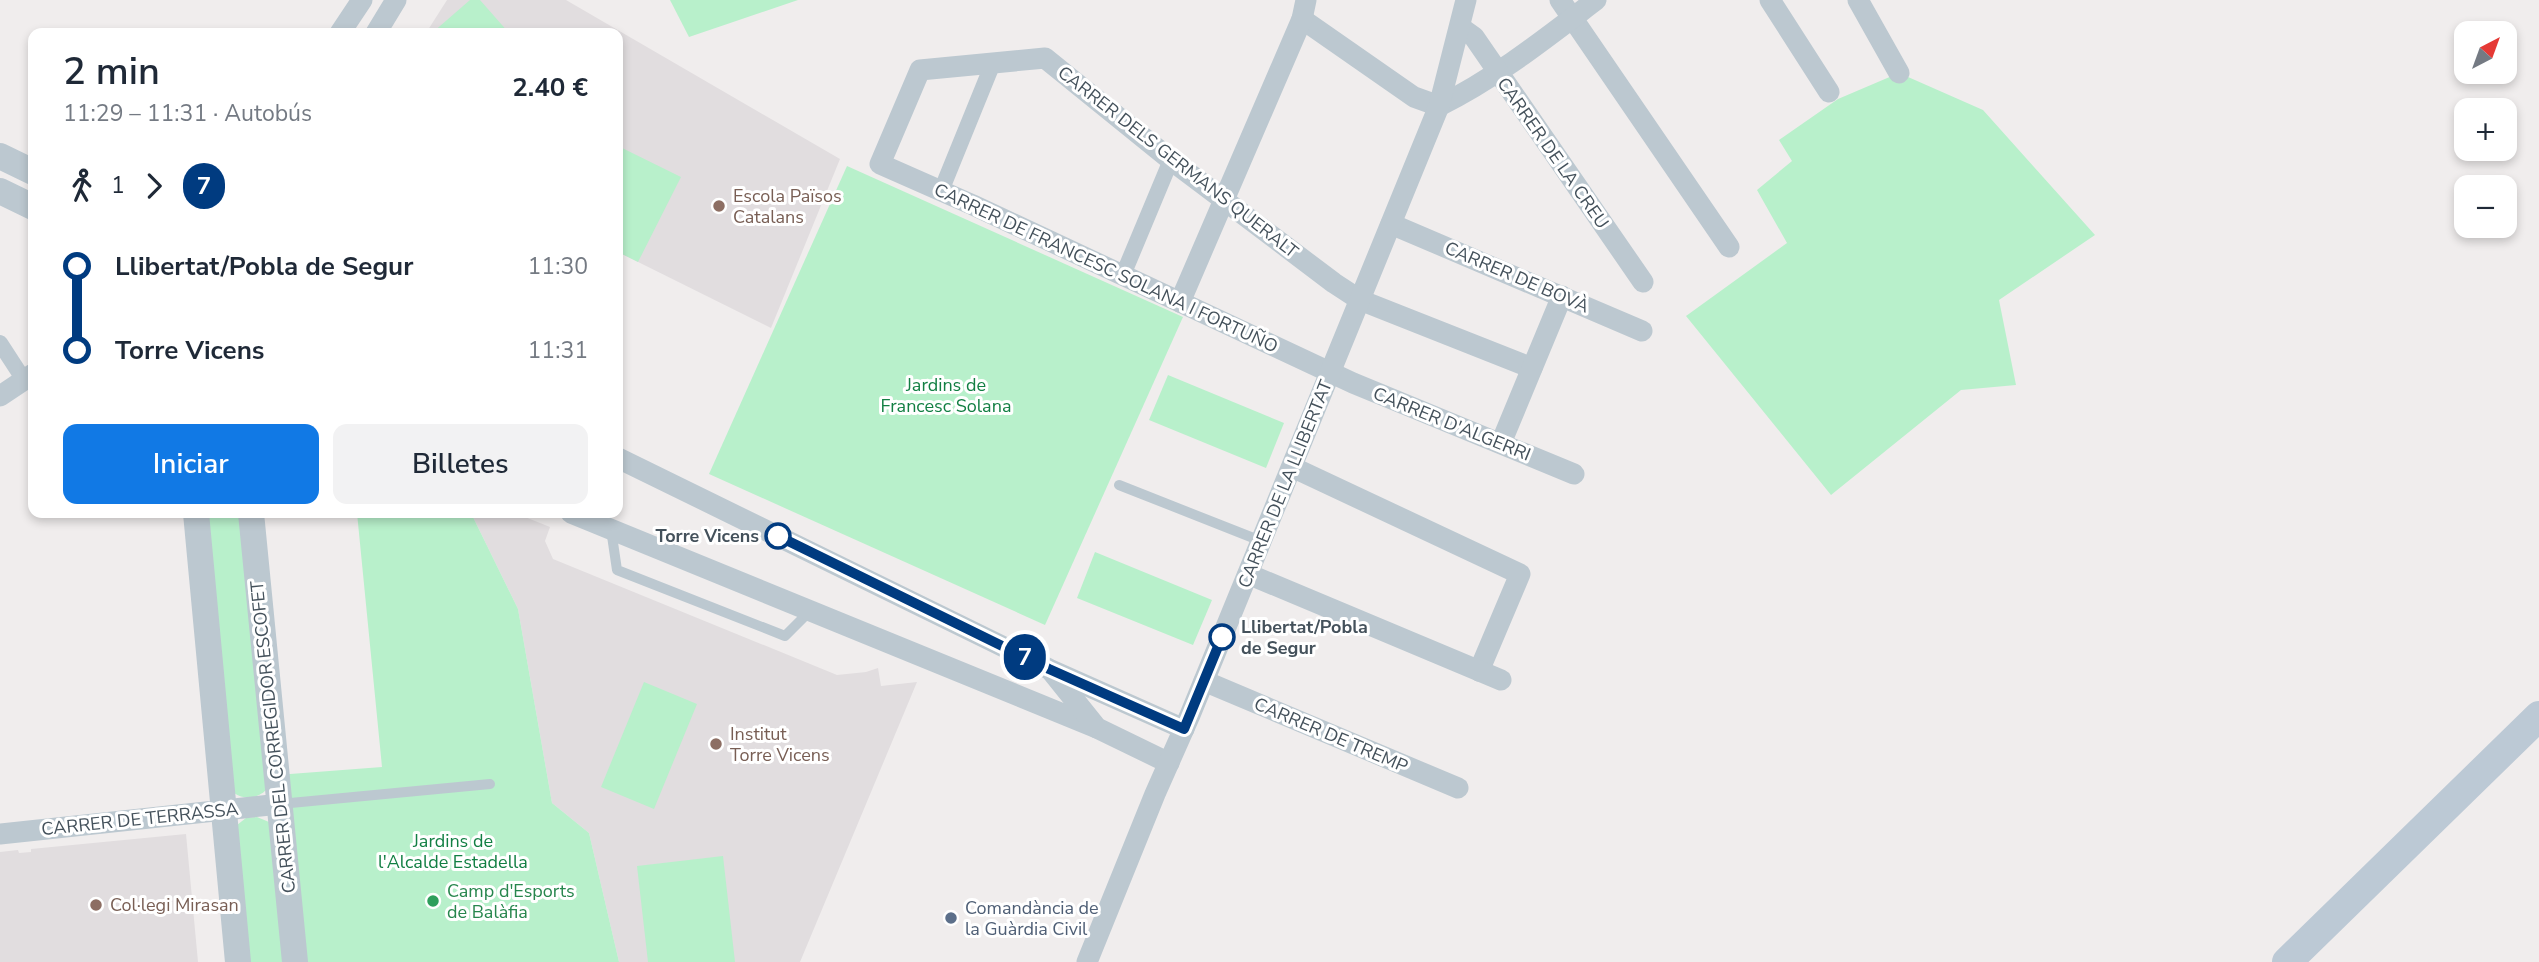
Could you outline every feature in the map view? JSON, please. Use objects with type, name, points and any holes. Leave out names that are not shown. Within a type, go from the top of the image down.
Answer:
[{"type":"main road","points":[[2287,962],[2539,716]]},
{"type":"street","points":[[343,28],[362,0]]},
{"type":"street","points":[[379,28],[396,0]]},
{"type":"street","name":"CARRER DE LA LLIBERTAT","points":[[1087,962],[1439,106],[1466,0]]},
{"type":"street","points":[[1180,302],[1226,200],[1304,10],[1414,97],[1439,106],[1497,72],[1566,9],[1596,0]]},
{"type":"street","points":[[1770,0],[1829,92]]},
{"type":"street","points":[[1858,0],[1899,73]]},
{"type":"street","points":[[1566,9],[1729,247]]},
{"type":"street","name":"CARRER DE LA CREU","points":[[1460,27],[1474,37],[1643,282]]},
{"type":"street","name":"CARRER DELS GERMANS QUERALT","points":[[880,164],[920,70],[1045,58],[1171,160],[1360,300],[1532,368]]},
{"type":"street","points":[[941,191],[993,63]]},
{"type":"street","points":[[0,156],[28,170]]},
{"type":"street","points":[[1123,275],[1171,160]]},
{"type":"street","name":"CARRER DE FRANCESC SOLANA I FORTUÑO","points":[[880,164],[1330,373]]},
{"type":"street","points":[[0,191],[28,205]]},
{"type":"street","name":"CARRER DE BOVÀ","points":[[1391,224],[1642,331]]},
{"type":"street","points":[[1501,443],[1562,296]]},
{"type":"street","points":[[0,343],[28,377],[0,396]]},
{"type":"street","name":"CARRER D'ALGERRI","points":[[1330,373],[1574,474]]},
{"type":"street","points":[[623,460],[1049,669],[1184,729]]},
{"type":"street","points":[[1292,467],[1520,574],[1479,671]]},
{"type":"street","points":[[196,518],[238,962]]},
{"type":"street","name":"CARRER DEL CORREGIDOR ESCOFET","points":[[251,518],[295,962]]},
{"type":"street","points":[[583,518],[1097,728],[1169,763]]},
{"type":"street","points":[[1248,574],[1501,680]]},
{"type":"street","points":[[1049,669],[1097,728]]},
{"type":"street","name":"CARRER DE TREMP","points":[[1204,681],[1458,788]]},
{"type":"street","name":"CARRER DE TERRASSA","points":[[0,834],[280,804]]},
{"type":"lane","points":[[1119,485],[1261,541]]},
{"type":"lane","points":[[611,529],[617,570],[785,636],[810,611]]},
{"type":"lane","points":[[280,804],[490,784]]},
{"type":"shaded area","name":"Escola Països Catalans","points":[[447,0],[566,0],[614,28],[429,28]]},
{"type":"shaded area","name":"Escola Països Catalans","points":[[623,33],[840,159],[771,328],[623,254]]},
{"type":"shaded area","name":"Institut Torre Vicens","points":[[473,518],[528,518],[550,527],[545,541],[553,559],[837,675],[878,668],[881,686],[917,682],[800,962],[619,962],[589,833],[552,803],[518,609]]},
{"type":"shaded area","name":"Col·legi Mirasan","points":[[186,834],[198,962],[0,962],[0,852],[31,852],[31,849]]},
{"type":"green space","points":[[470,0],[480,0],[505,28],[438,28]]},
{"type":"green space","points":[[670,0],[798,0],[689,37]]},
{"type":"green space","points":[[1899,73],[1983,110],[2095,235],[1999,300],[2016,385],[1961,390],[1831,495],[1686,316],[1787,243],[1757,190],[1792,161],[1779,140],[1838,99]]},
{"type":"green space","points":[[623,148],[681,177],[638,262],[623,254]]},
{"type":"green space","name":"Jardins de Francesc Solana","points":[[847,166],[1183,317],[1045,625],[709,474]]},
{"type":"green space","points":[[1168,375],[1284,423],[1266,468],[1149,420]]},
{"type":"green space","points":[[205,518],[242,518],[266,790],[250,798],[234,793]]},
{"type":"green space","name":"Jardins de l'Alcalde Estadella","points":[[357,518],[473,518],[518,609],[552,803],[589,833],[619,962],[295,962],[277,775],[382,767]]},
{"type":"green space","points":[[1095,552],[1212,600],[1193,645],[1077,598]]},
{"type":"green space","points":[[644,682],[697,704],[654,809],[601,787]]},
{"type":"green space","points":[[257,817],[269,822],[285,962],[247,962],[237,825],[246,818]]},
{"type":"green space","points":[[723,856],[735,962],[648,962],[637,866]]},
{"type":"bus line","name":"7","points":[[778,536],[1049,669],[1184,729],[1222,637]]},
{"type":"place","name":"Escola Països Catalans","points":[[719,206]]},
{"type":"place","name":"Torre Vicens","points":[[778,536]]},
{"type":"place","name":"Llibertat/Pobla de Segur","points":[[1222,637]]},
{"type":"place","name":"Institut Torre Vicens","points":[[716,744]]},
{"type":"place","name":"Camp d'Esports de Balàfia","points":[[433,901]]},
{"type":"place","name":"Col·legi Mirasan","points":[[96,905]]},
{"type":"place","name":"Comandància de la Guàrdia Civil","points":[[951,918]]}]
